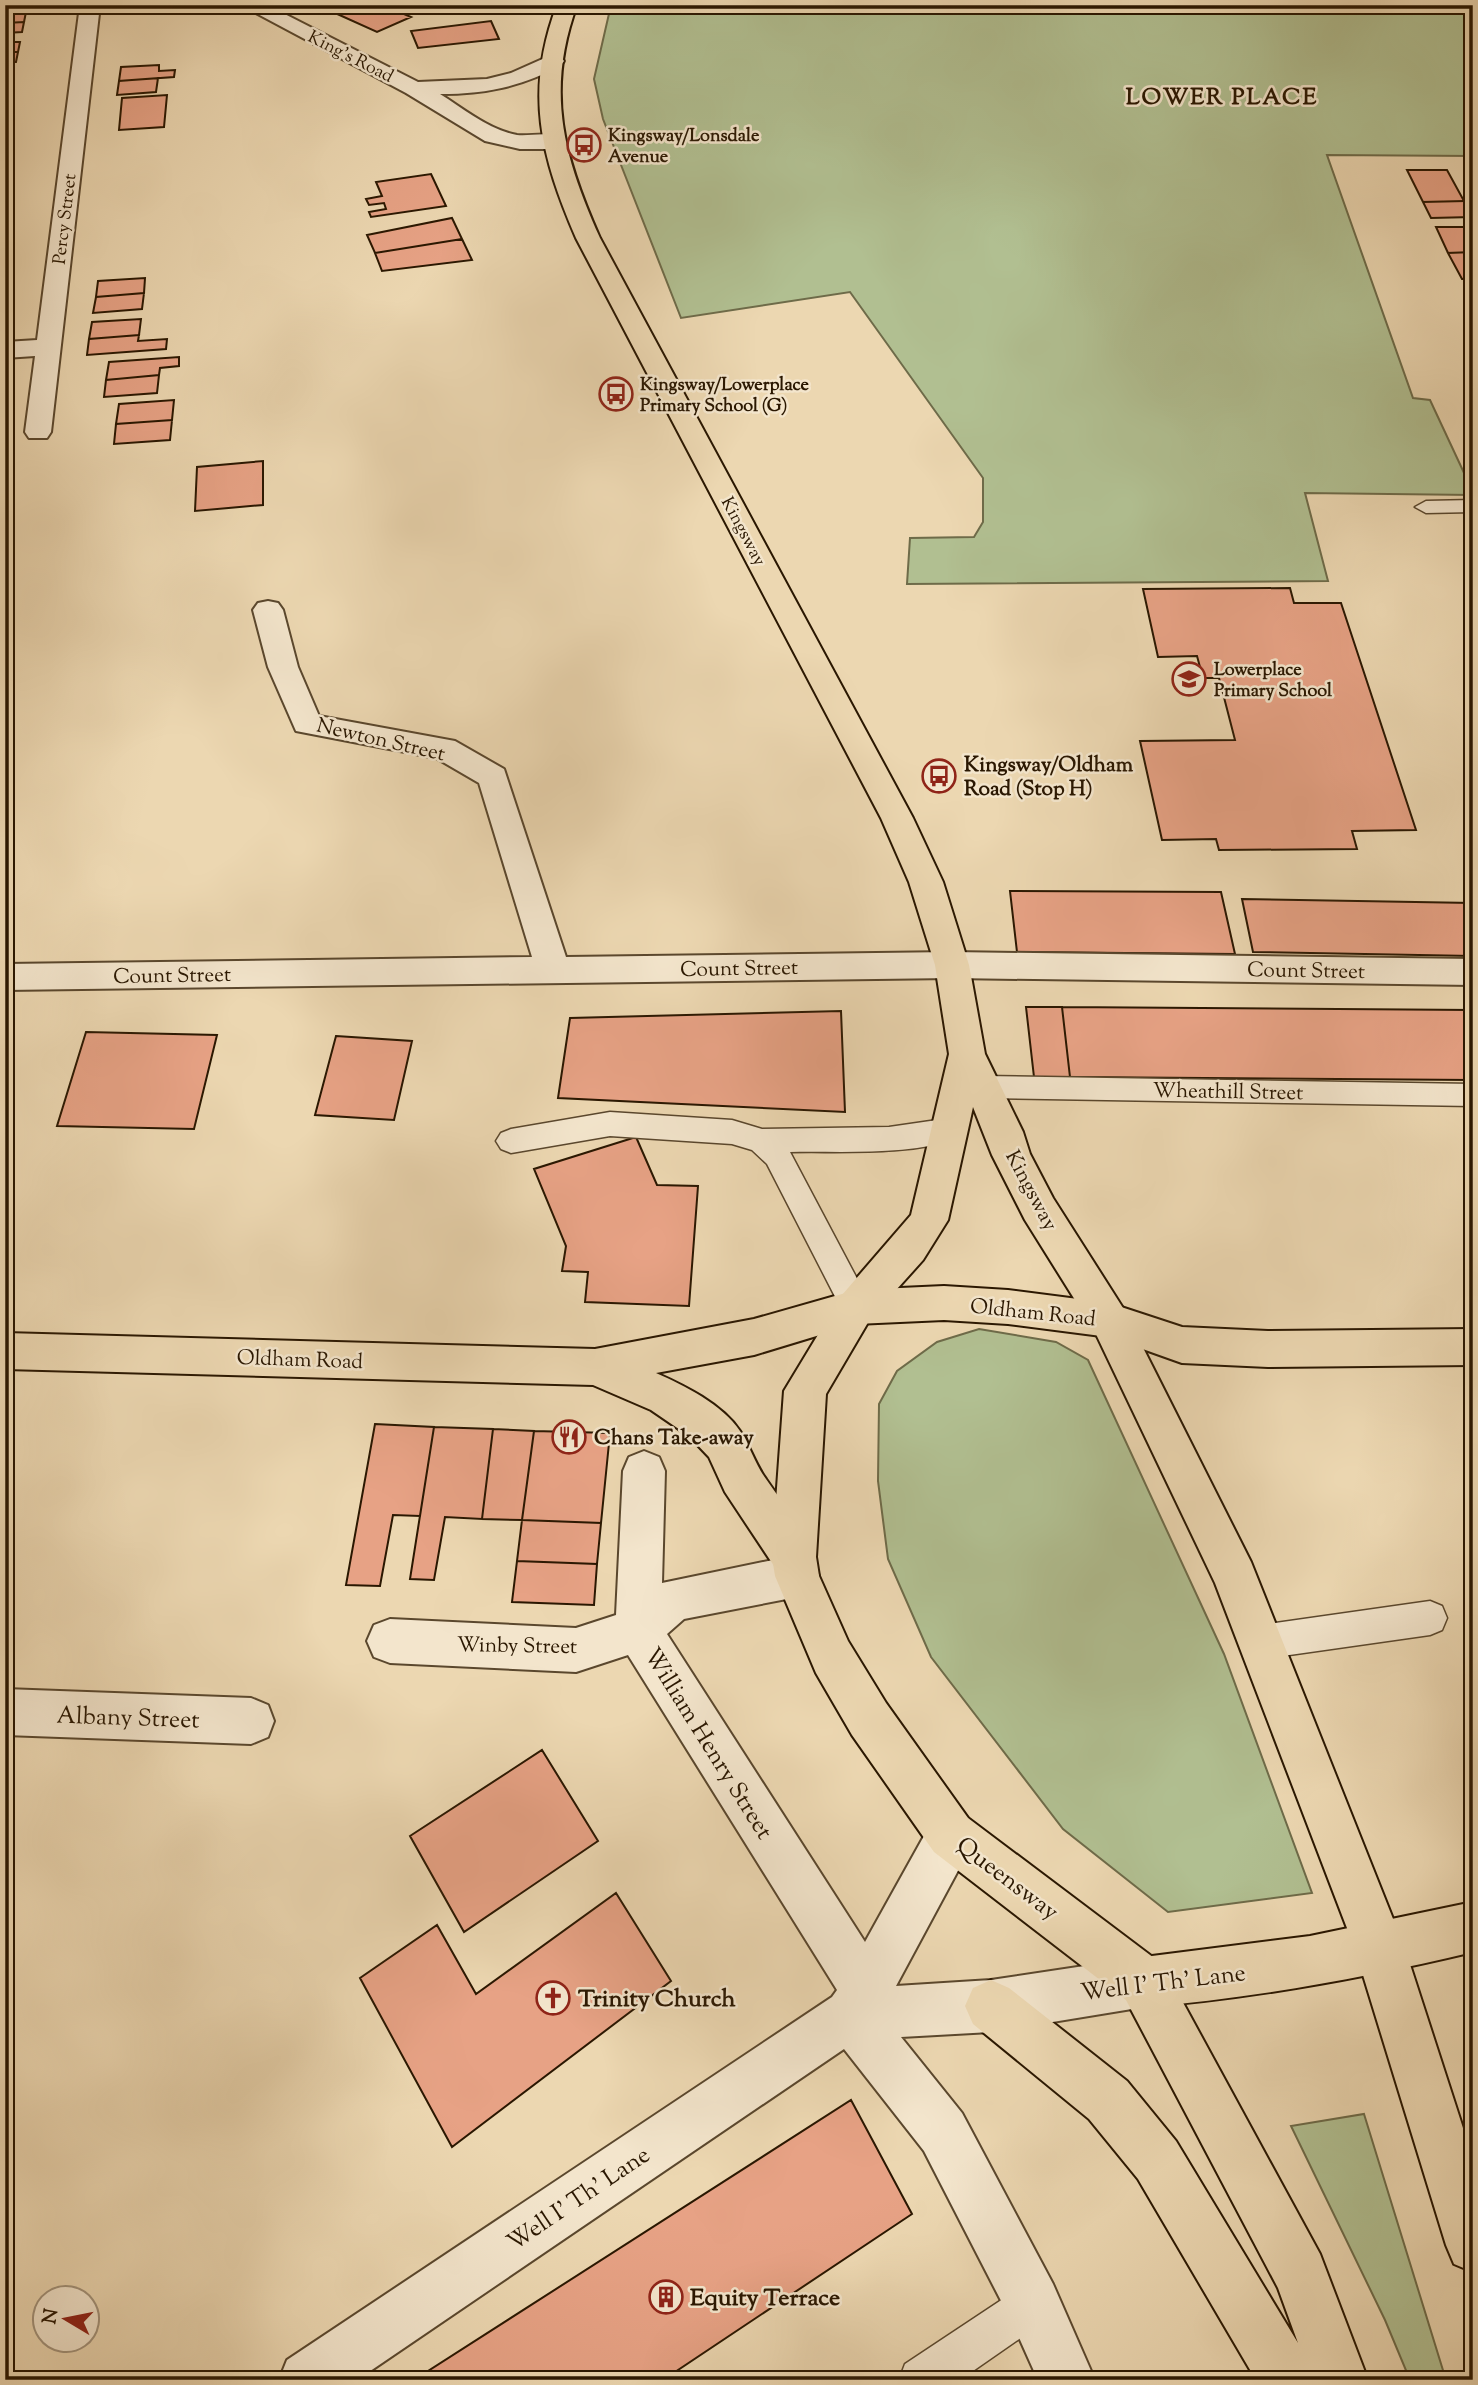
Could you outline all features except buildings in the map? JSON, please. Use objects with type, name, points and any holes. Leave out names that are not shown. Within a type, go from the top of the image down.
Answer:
[{"type":"main road","name":"Kingsway","points":[[567,5],[554,61],[553,142],[569,196],[897,818],[926,882],[952,965],[975,1070],[1011,1155],[1039,1209],[1109,1320]]},
{"type":"main road","name":"Kingsway","points":[[856,1307],[909,1248],[929,1220],[951,1130],[975,1070]]},
{"type":"main road","name":"Oldham Road","points":[[5,1351],[595,1367],[754,1337],[856,1307],[944,1303],[1009,1307],[1109,1320],[1182,1345],[1268,1349],[1473,1347]]},
{"type":"main road","name":"Queensway","points":[[856,1307],[805,1391],[796,1567],[832,1657],[869,1719],[951,1835],[1144,1982],[1300,2274],[1340,2380]]},
{"type":"main road","points":[[1109,1320],[1235,1577],[1380,1949],[1469,2209]]},
{"type":"main road","name":"Oldham Road","points":[[595,1367],[666,1396],[704,1423],[725,1444],[740,1478],[796,1567]]},
{"type":"main road","name":"Well I' Th' Lane","points":[[1144,1982],[1226,1976],[1380,1949],[1473,1927]]},
{"type":"main road","points":[[991,2006],[1108,2100],[1157,2160],[1288,2380]]},
{"type":"street","name":"Percy Street","points":[[38,432],[90,5]]},
{"type":"street","name":"King's Road","points":[[251,5],[414,88],[493,136],[520,142],[553,142]]},
{"type":"street","name":"King's Road","points":[[414,88],[477,89],[524,79],[554,61]]},
{"type":"street","points":[[5,351],[48,347]]},
{"type":"street","name":"Newton Street","points":[[268,610],[283,667],[307,724],[444,750],[493,777],[552,970]]},
{"type":"street","name":"Count Street","points":[[5,977],[952,965],[1473,972]]},
{"type":"street","name":"William Henry Street","points":[[645,1471],[638,1630],[858,2003],[943,2132],[1033,2304],[1067,2380]]},
{"type":"street","name":"Winby Street","points":[[390,1641],[576,1650],[638,1630],[673,1600],[796,1567]]},
{"type":"street","name":"Albany Street","points":[[5,1712],[251,1721]]},
{"type":"street","name":"Well I' Th' Lane","points":[[307,2380],[858,2003],[951,1835]]},
{"type":"street","name":"Well I' Th' Lane","points":[[858,2003],[991,2006],[1144,1982]]},
{"type":"lane","points":[[1426,507],[1473,506]]},
{"type":"lane","name":"Wheathill Street","points":[[975,1070],[1473,1095]]},
{"type":"lane","points":[[511,1141],[610,1124],[732,1132],[762,1141],[889,1139],[951,1130]]},
{"type":"lane","points":[[762,1141],[777,1156],[856,1307]]},
{"type":"lane","points":[[1261,1642],[1430,1618]]},
{"type":"lane","points":[[921,2380],[1033,2304]]},
{"type":"green space","points":[[611,5],[1473,5],[1473,156],[1327,155],[1413,398],[1430,400],[1465,475],[1473,476],[1473,495],[1305,493],[1328,581],[907,584],[910,538],[974,537],[983,522],[983,478],[850,292],[681,318],[603,119],[594,79]]},
{"type":"green space","points":[[979,1329],[1056,1342],[1088,1360],[1224,1654],[1312,1893],[1168,1912],[1063,1829],[931,1657],[888,1559],[878,1481],[879,1404],[897,1371],[937,1342]]},
{"type":"green space","points":[[1364,2114],[1446,2380],[1410,2380],[1385,2320],[1291,2126]]},
{"type":"place","name":"Kingsway/Lonsdale Avenue","points":[[584,145]]},
{"type":"place","name":"Kingsway/Lowerplace Primary School (G)","points":[[616,394]]},
{"type":"place","name":"Lowerplace Primary School","points":[[1189,679]]},
{"type":"place","name":"Kingsway/Oldham Road (Stop H)","points":[[939,776]]},
{"type":"place","name":"Chans Take-away","points":[[569,1437]]},
{"type":"place","name":"Trinity Church","points":[[553,1998]]},
{"type":"place","name":"Equity Terrace","points":[[666,2297]]},
{"type":"district","name":"LOWER PLACE","points":[[1222,96]]}]
